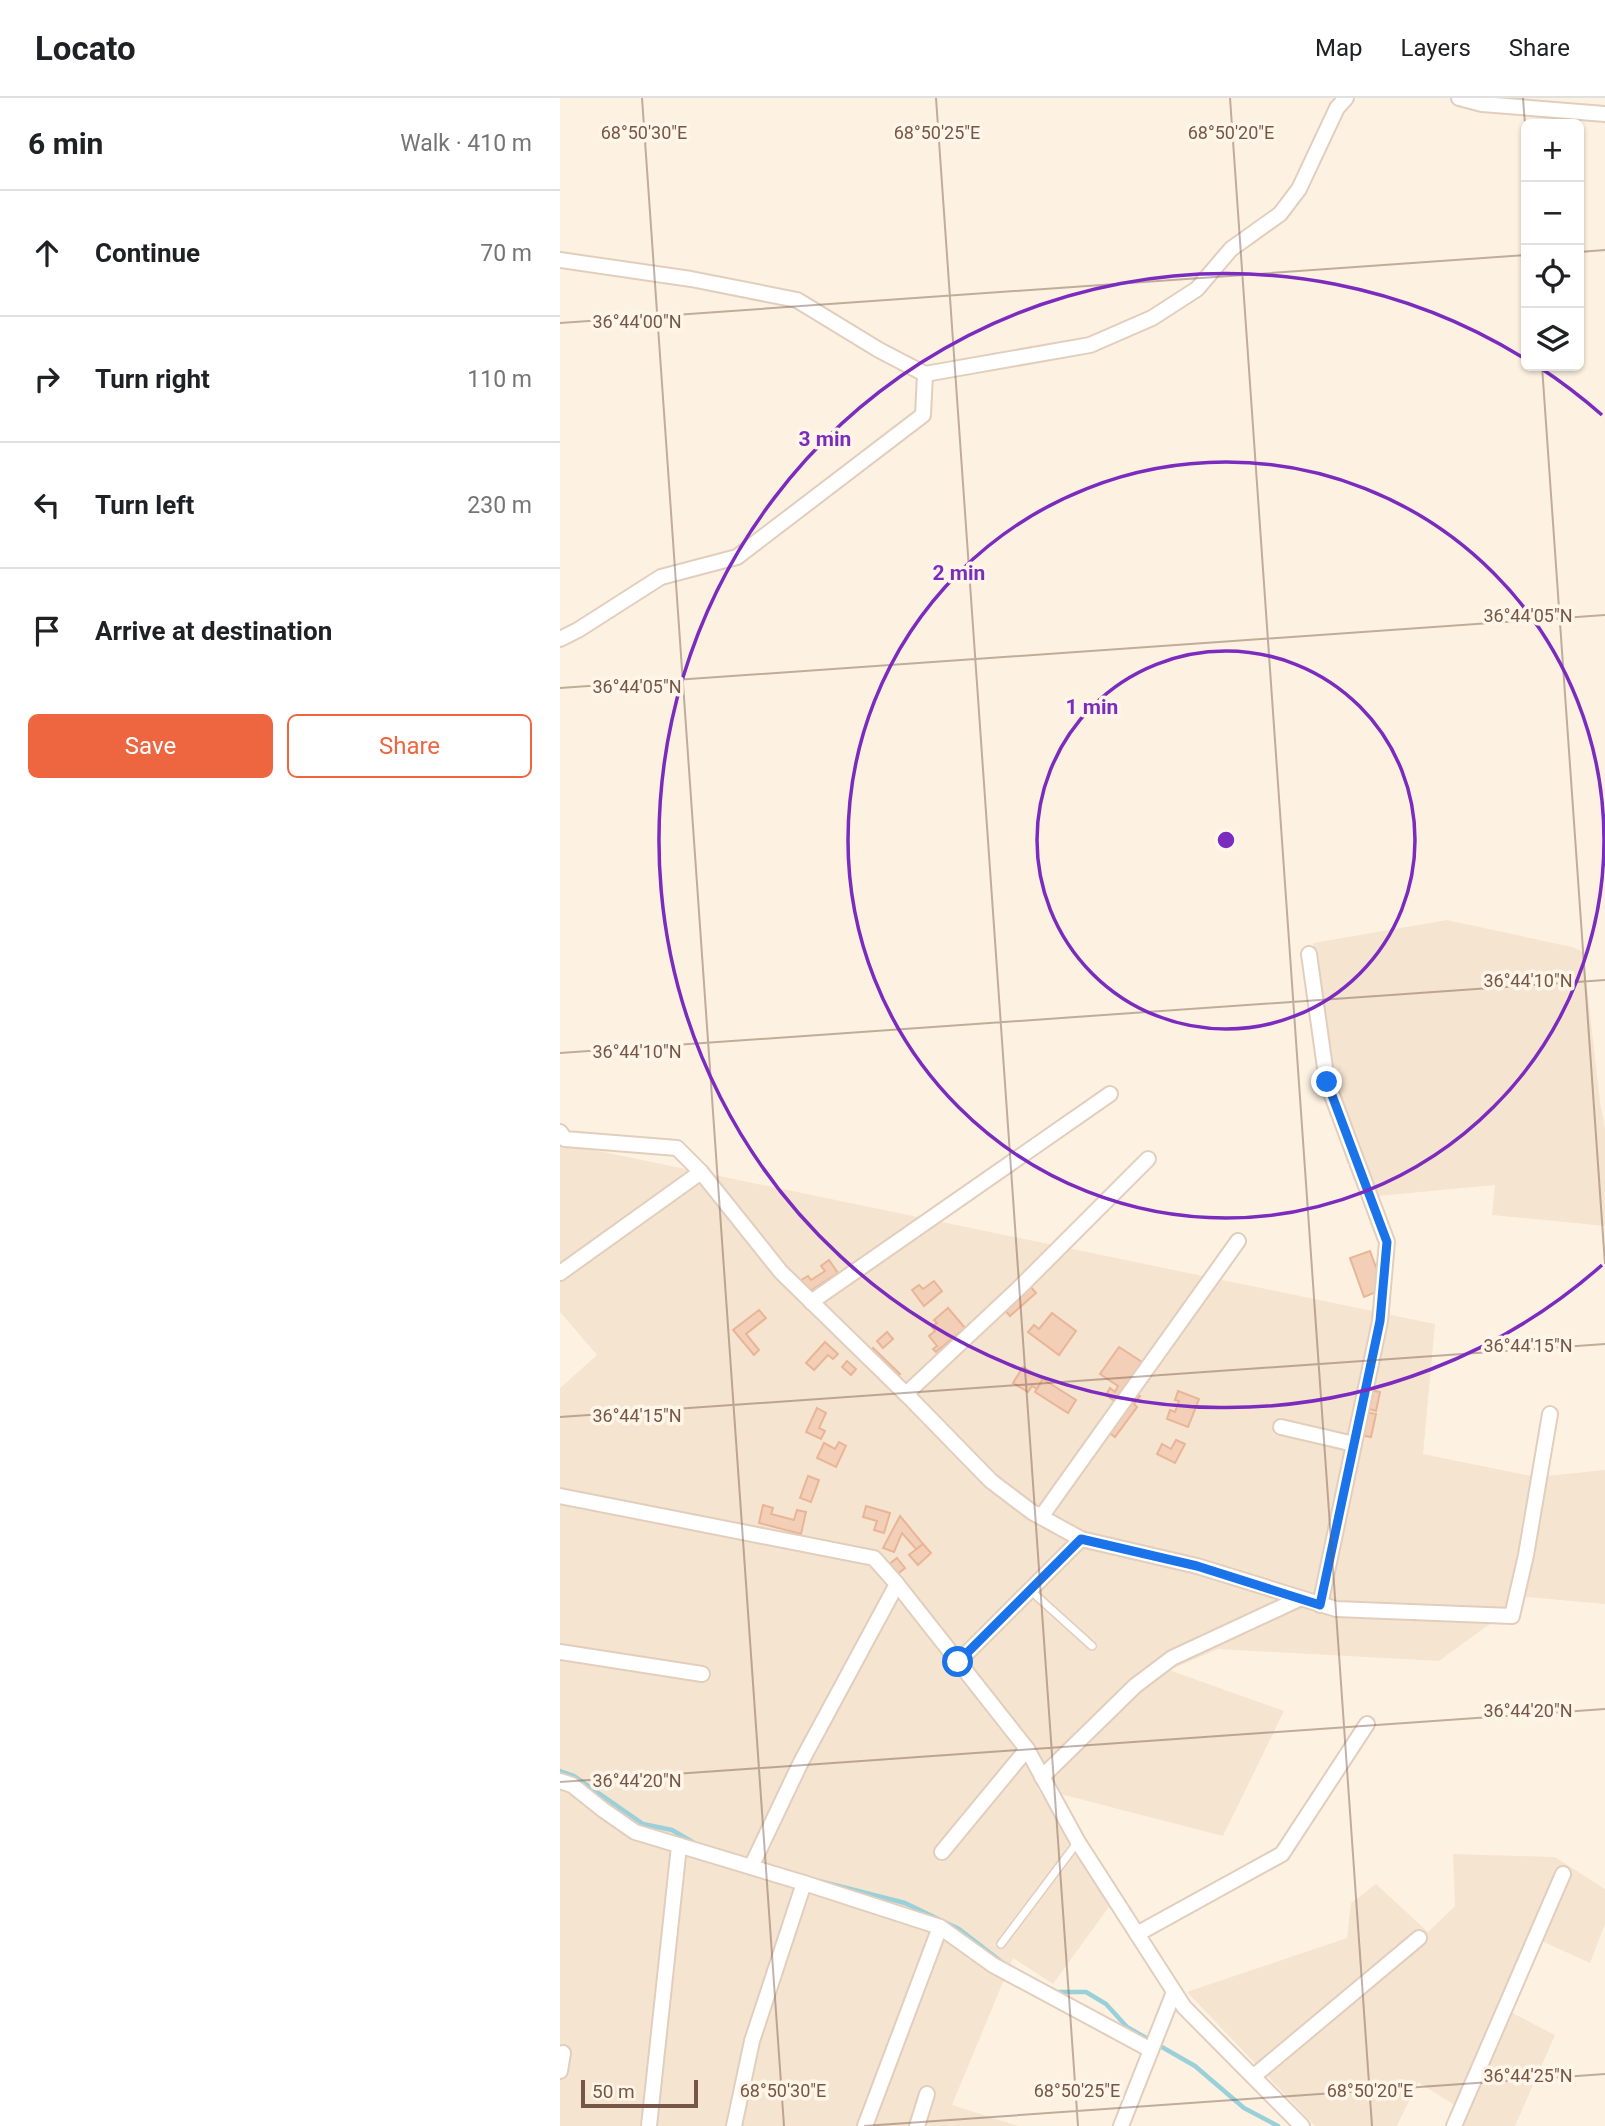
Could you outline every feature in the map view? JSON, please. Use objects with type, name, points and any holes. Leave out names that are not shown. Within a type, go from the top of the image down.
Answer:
[{"type":"street","points":[[560,260],[691,279],[797,300],[879,350],[925,374],[1090,345],[1152,318],[1197,289],[1231,249],[1280,214],[1299,189],[1337,108],[1346,98]]},
{"type":"street","points":[[1459,98],[1482,104],[1605,114]]},
{"type":"street","points":[[560,639],[661,577],[737,557],[923,415],[925,374]]},
{"type":"street","points":[[1309,954],[1327,1082],[1387,1242],[1380,1321],[1320,1605]]},
{"type":"street","points":[[811,1302],[1110,1094]]},
{"type":"street","points":[[560,1132],[565,1139],[677,1148],[701,1172],[781,1272],[991,1481],[1041,1517],[1081,1539],[1197,1566],[1336,1609],[1512,1616],[1549,1414]]},
{"type":"street","points":[[906,1394],[1018,1289],[1148,1159]]},
{"type":"street","points":[[560,1273],[701,1172]]},
{"type":"street","points":[[1041,1517],[1238,1241]]},
{"type":"street","points":[[1281,1427],[1354,1444]]},
{"type":"street","points":[[560,1496],[874,1558],[1027,1749],[1078,1842],[1184,2007],[1302,2126]]},
{"type":"street","points":[[958,1662],[1081,1539]]},
{"type":"street","points":[[754,1861],[801,1762],[897,1584]]},
{"type":"street","points":[[1042,1777],[1135,1686],[1172,1658],[1299,1599]]},
{"type":"street","points":[[560,1652],[702,1675]]},
{"type":"street","points":[[1136,1934],[1282,1854],[1367,1724]]},
{"type":"street","points":[[942,1852],[1027,1749]]},
{"type":"street","points":[[560,1781],[572,1785],[635,1832],[679,1846],[754,1861],[804,1882],[940,1927],[993,1965],[1151,2050]]},
{"type":"street","points":[[649,2126],[679,1846]]},
{"type":"street","points":[[1454,2126],[1563,1874]]},
{"type":"street","points":[[734,2126],[752,2041],[804,1882]]},
{"type":"street","points":[[864,2126],[940,1927]]},
{"type":"street","points":[[1254,2076],[1419,1938]]},
{"type":"street","points":[[1121,2126],[1174,1992]]},
{"type":"street","points":[[560,2071],[563,2053]]},
{"type":"street","points":[[917,2126],[927,2094]]},
{"type":"lane","points":[[1031,1591],[1093,1646]]},
{"type":"lane","points":[[1001,1944],[1078,1842]]},
{"type":"shaded area","points":[[1447,920],[1572,947],[1583,952],[1605,1129],[1605,1226],[1492,1215],[1495,1185],[1367,1197],[1328,1074],[1313,943]]},
{"type":"shaded area","points":[[560,1143],[1435,1324],[1423,1454],[1536,1477],[1605,1470],[1605,1604],[1527,1597],[1439,1661],[1218,1649],[1169,1670],[1284,1711],[1223,1836],[1037,1788],[1111,1904],[1053,1984],[1013,1958],[952,2105],[1018,2126],[560,2126],[560,1388],[597,1355],[560,1312]]},
{"type":"shaded area","points":[[1453,1854],[1555,1857],[1605,1889],[1605,1924],[1590,1963],[1535,1938],[1503,2008],[1555,2035],[1515,2126],[1452,2126],[1459,2108],[1418,2082],[1397,2126],[1315,2126],[1187,1992],[1347,1938],[1351,1903],[1376,1884],[1428,1932],[1455,1906]]},
{"type":"building","points":[[1370,1251],[1384,1289],[1364,1297],[1350,1258]]},
{"type":"building","points":[[829,1260],[838,1273],[809,1292],[801,1280],[808,1276],[811,1280],[825,1271],[821,1266]]},
{"type":"building","points":[[934,1281],[942,1291],[924,1306],[912,1290],[919,1285],[923,1289]]},
{"type":"building","points":[[1029,1285],[1036,1293],[1010,1316],[1003,1308]]},
{"type":"building","points":[[948,1308],[965,1328],[936,1352],[933,1349],[937,1346],[929,1336],[935,1331],[932,1327],[937,1323],[934,1320]]},
{"type":"building","points":[[759,1310],[766,1318],[746,1334],[759,1350],[754,1355],[733,1330]]},
{"type":"building","points":[[1052,1313],[1076,1331],[1059,1355],[1028,1332],[1034,1325],[1039,1329]]},
{"type":"building","points":[[887,1332],[893,1339],[883,1348],[877,1341]]},
{"type":"building","points":[[825,1342],[838,1354],[833,1359],[828,1355],[814,1370],[806,1363]]},
{"type":"building","points":[[1119,1347],[1142,1362],[1116,1402],[1106,1395],[1110,1388],[1115,1392],[1118,1386],[1100,1374]]},
{"type":"building","points":[[873,1348],[900,1374],[894,1380],[867,1354]]},
{"type":"building","points":[[847,1361],[856,1369],[851,1375],[842,1367]]},
{"type":"building","points":[[1023,1367],[1043,1379],[1037,1389],[1032,1386],[1028,1392],[1013,1383]]},
{"type":"building","points":[[1043,1379],[1076,1400],[1068,1413],[1035,1392]]},
{"type":"building","points":[[1371,1390],[1380,1392],[1376,1411],[1366,1408]]},
{"type":"building","points":[[1178,1391],[1199,1399],[1188,1427],[1167,1419],[1170,1410],[1175,1412],[1179,1401],[1175,1400]]},
{"type":"building","points":[[1135,1393],[1140,1396],[1134,1404],[1137,1407],[1115,1437],[1107,1431]]},
{"type":"building","points":[[817,1408],[826,1413],[819,1428],[825,1431],[821,1439],[806,1432]]},
{"type":"building","points":[[1365,1412],[1376,1414],[1371,1437],[1359,1435]]},
{"type":"building","points":[[1176,1440],[1185,1444],[1175,1463],[1157,1454],[1162,1444],[1171,1449]]},
{"type":"building","points":[[839,1442],[846,1446],[836,1467],[817,1458],[824,1443],[835,1449]]},
{"type":"building","points":[[808,1476],[819,1480],[811,1502],[800,1498]]},
{"type":"building","points":[[763,1505],[773,1508],[771,1514],[794,1520],[797,1510],[806,1512],[801,1534],[759,1523]]},
{"type":"building","points":[[866,1506],[890,1513],[884,1533],[874,1530],[877,1521],[863,1517]]},
{"type":"building","points":[[900,1516],[923,1544],[916,1549],[902,1533],[894,1552],[883,1548]]},
{"type":"building","points":[[923,1544],[931,1553],[918,1565],[909,1555]]},
{"type":"building","points":[[897,1558],[905,1568],[895,1576],[887,1566]]},
{"type":"waterway","points":[[560,1771],[574,1776],[643,1824],[672,1830],[696,1844]]},
{"type":"waterway","points":[[815,1880],[905,1903],[959,1929],[1003,1963]]},
{"type":"waterway","points":[[1057,1992],[1086,1992],[1106,2004],[1127,2027],[1195,2066],[1244,2108],[1278,2126]]},
{"type":"route","points":[[958,1662],[1081,1539],[1197,1566],[1320,1605],[1380,1321],[1387,1242],[1327,1082]]}]
